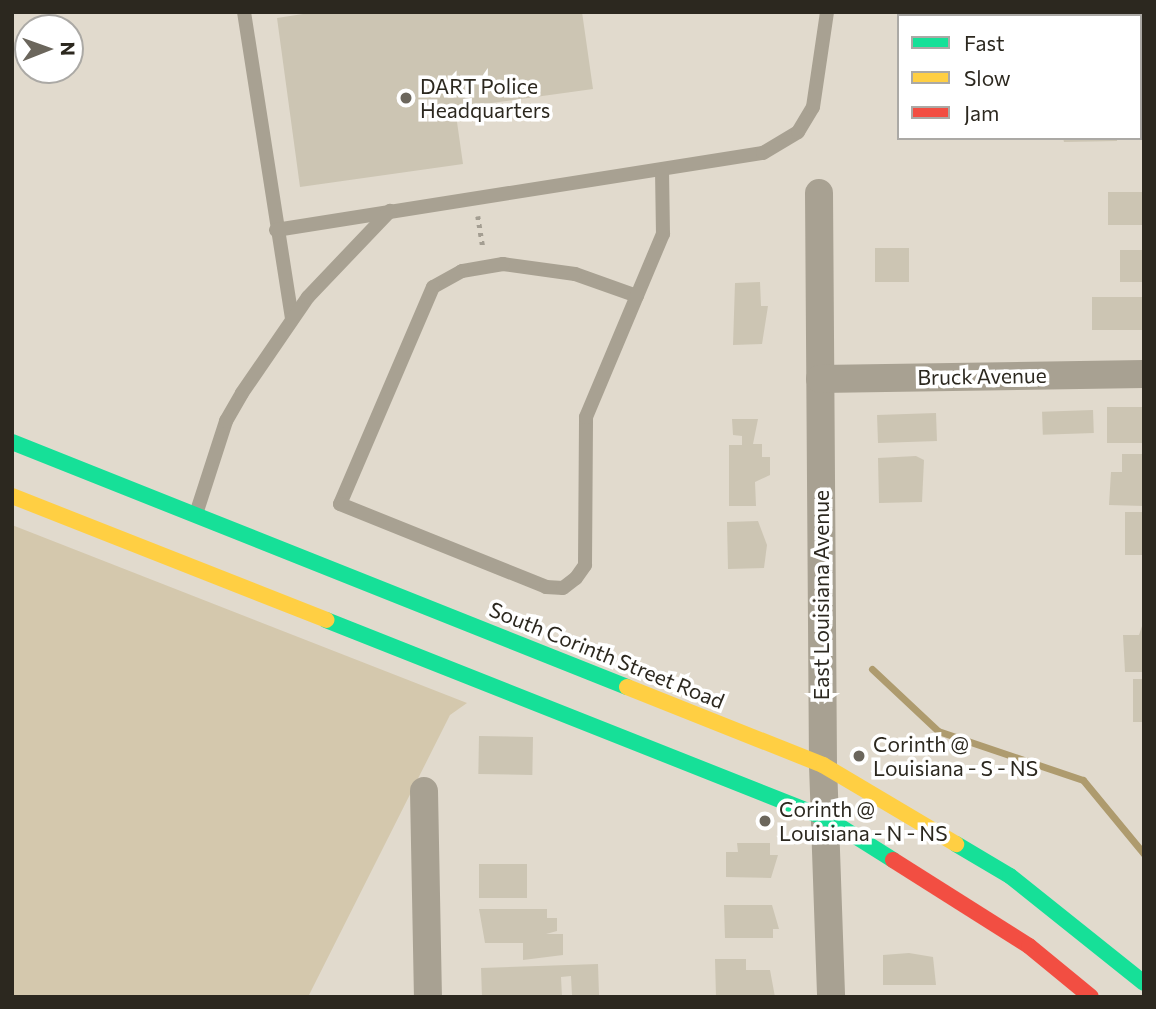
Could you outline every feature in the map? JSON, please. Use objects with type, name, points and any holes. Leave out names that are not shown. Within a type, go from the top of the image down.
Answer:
[{"type":"main road","name":"South Corinth Street Road","points":[[16,444],[197,511],[823,765],[1010,876],[1144,984]]},
{"type":"main road","points":[[12,496],[184,547],[828,820],[1029,946],[1091,997]]},
{"type":"main road","points":[[184,547],[197,511]]},
{"type":"street","name":"East Louisiana Avenue","points":[[819,193],[823,765],[828,820],[831,997]]},
{"type":"street","name":"Bruck Avenue","points":[[820,379],[1144,374]]},
{"type":"street","points":[[424,791],[428,997]]},
{"type":"lane","points":[[244,12],[292,319]]},
{"type":"lane","points":[[276,230],[763,153],[797,132],[821,79],[827,12]]},
{"type":"lane","points":[[637,296],[545,267],[485,267],[433,287],[340,504],[546,587],[563,587],[585,565],[586,417],[637,296],[663,234],[662,171]]},
{"type":"lane","points":[[197,511],[226,421],[292,319],[333,267],[391,211]]},
{"type":"path","points":[[478,215],[485,267]]},
{"type":"shaded area","points":[[12,525],[467,703],[450,715],[308,997],[12,997]]},
{"type":"building","name":"DART Police Headquarters","points":[[316,12],[582,12],[593,89],[455,108],[463,164],[300,187],[277,18]]},
{"type":"building","points":[[1142,70],[1144,70],[1142,106]]},
{"type":"building","points":[[1064,140],[1117,140],[1117,141]]},
{"type":"building","points":[[1108,192],[1144,192],[1144,225],[1108,225]]},
{"type":"building","points":[[875,248],[909,248],[909,282],[875,282]]},
{"type":"building","points":[[1120,250],[1144,250],[1144,282],[1120,282]]},
{"type":"building","points":[[760,282],[761,306],[768,306],[762,344],[733,345],[735,283]]},
{"type":"building","points":[[1092,297],[1144,297],[1144,330],[1092,330]]},
{"type":"building","points":[[1107,407],[1144,407],[1144,443],[1107,443]]},
{"type":"building","points":[[1093,410],[1094,433],[1043,435],[1042,412]]},
{"type":"building","points":[[936,413],[937,441],[878,443],[877,415]]},
{"type":"building","points":[[732,419],[758,419],[753,444],[762,444],[762,457],[770,457],[770,475],[755,482],[756,506],[729,506],[729,445],[742,445],[742,436],[733,435]]},
{"type":"building","points":[[1122,454],[1144,454],[1144,506],[1109,505],[1111,472],[1122,472]]},
{"type":"building","points":[[916,456],[924,460],[922,502],[879,503],[878,458]]},
{"type":"building","points":[[1125,512],[1144,512],[1144,555],[1125,555]]},
{"type":"building","points":[[758,521],[767,545],[764,568],[728,569],[727,522]]},
{"type":"building","points":[[1144,620],[1144,672],[1125,672],[1123,635],[1139,635]]},
{"type":"building","points":[[1133,679],[1144,679],[1144,722],[1133,722]]},
{"type":"building","points":[[479,736],[533,737],[532,775],[478,774]]},
{"type":"building","points":[[737,843],[770,843],[770,855],[778,855],[771,878],[726,877],[726,852],[738,852]]},
{"type":"building","points":[[479,864],[527,864],[527,898],[479,898]]},
{"type":"building","points":[[724,905],[772,905],[779,929],[773,929],[773,938],[725,938]]},
{"type":"building","points":[[479,909],[547,909],[547,918],[557,918],[557,931],[546,934],[563,934],[563,955],[523,960],[523,943],[485,943]]},
{"type":"building","points":[[909,953],[933,957],[936,985],[883,985],[883,955]]},
{"type":"building","points":[[715,959],[746,959],[746,970],[770,970],[775,997],[716,997]]},
{"type":"building","points":[[598,964],[599,995],[572,995],[571,976],[561,977],[562,997],[482,997],[481,968]]},
{"type":"waterway","points":[[872,669],[938,731],[1083,780],[1144,854]]},
{"type":"traffic: fast","points":[[12,442],[627,687]]},
{"type":"traffic: fast","points":[[326,620],[828,819],[893,860]]},
{"type":"traffic: fast","points":[[956,844],[1010,876],[1144,983]]},
{"type":"traffic: slow","points":[[12,496],[326,620]]},
{"type":"traffic: slow","points":[[627,687],[823,765],[956,844]]},
{"type":"traffic: jam","points":[[893,860],[1029,946],[1091,997]]},
{"type":"place","name":"DART Police Headquarters","points":[[406,98]]},
{"type":"place","name":"Corinth @ Louisiana - S - NS","points":[[859,756]]},
{"type":"place","name":"Corinth @ Louisiana - N - NS","points":[[765,821]]}]
